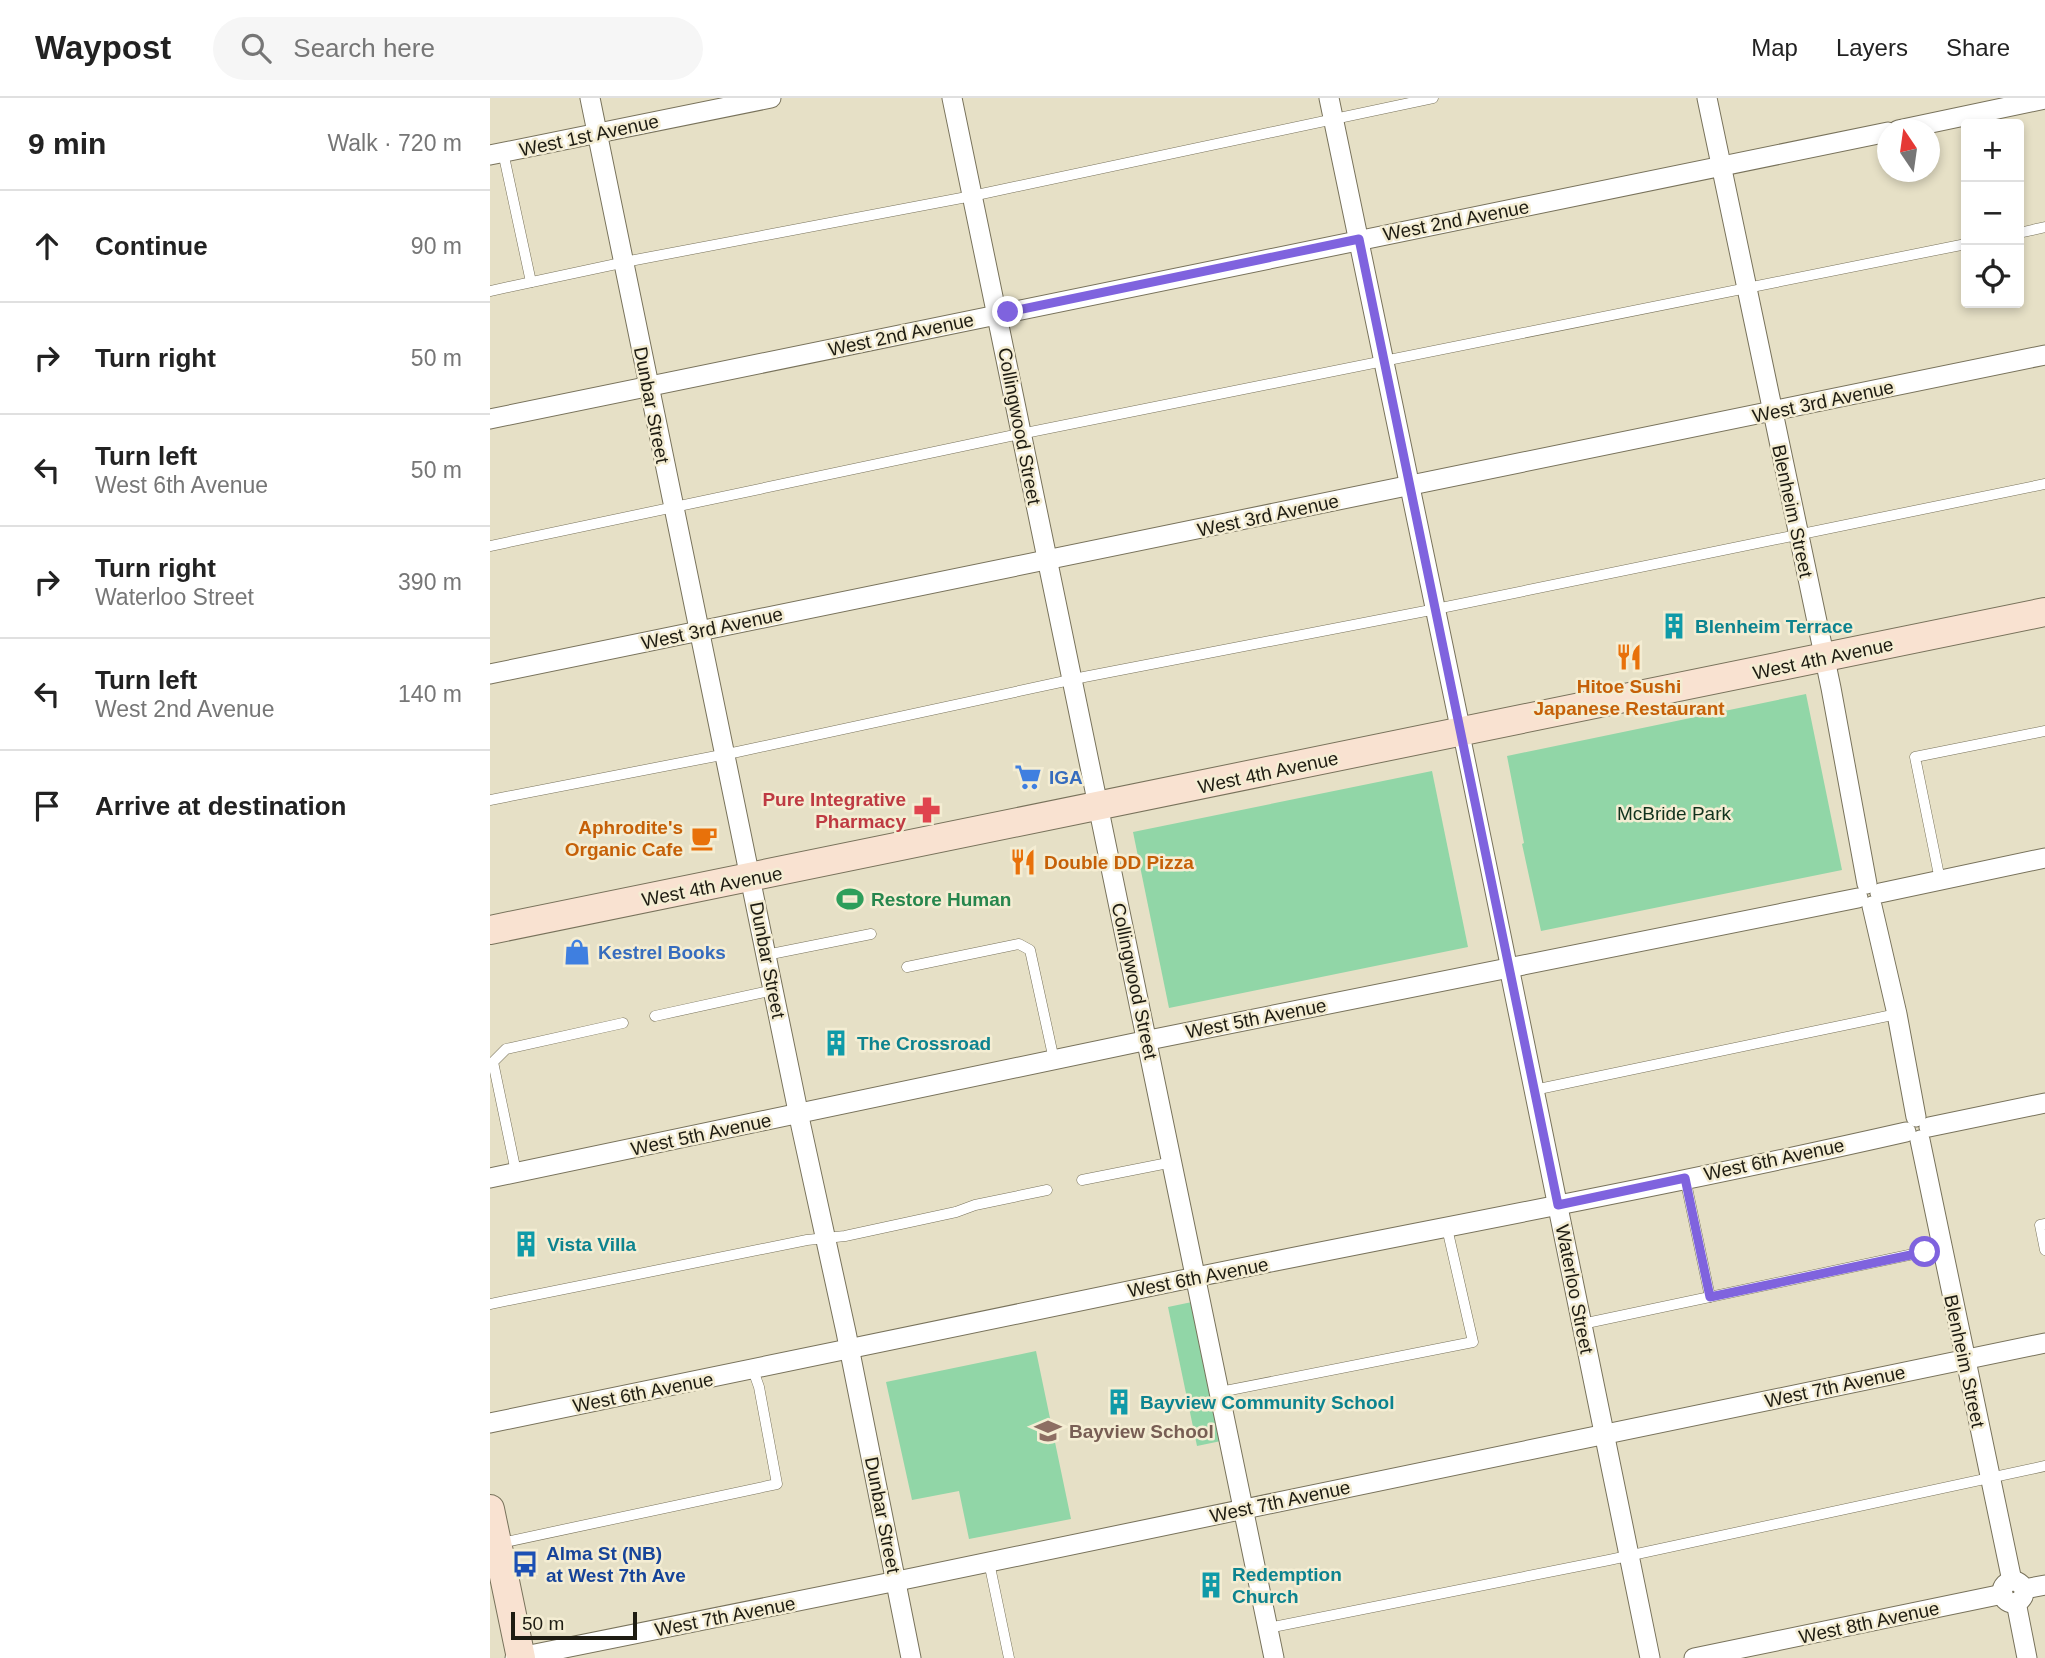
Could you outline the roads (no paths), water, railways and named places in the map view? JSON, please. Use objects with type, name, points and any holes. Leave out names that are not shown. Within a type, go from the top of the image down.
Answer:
[{"type":"main road","name":"West 4th Avenue","points":[[490,930],[2045,612]]},
{"type":"main road","points":[[490,1508],[519,1658]]},
{"type":"street","name":"Dunbar Street","points":[[590,98],[798,1114],[850,1350],[911,1658]]},
{"type":"street","name":"West 1st Avenue","points":[[497,154],[771,98]]},
{"type":"street","name":"Collingwood Street","points":[[952,98],[1274,1658]]},
{"type":"street","name":"Waterloo Street","points":[[1329,98],[1650,1658]]},
{"type":"street","name":"Blenheim Street","points":[[1707,98],[2027,1658]]},
{"type":"street","points":[[1940,121],[2045,99]]},
{"type":"street","name":"West 2nd Avenue","points":[[490,419],[1877,134]]},
{"type":"street","name":"West 3rd Avenue","points":[[490,674],[2045,355]]},
{"type":"street","name":"West 5th Avenue","points":[[490,1178],[1148,1040],[2045,858]]},
{"type":"street","name":"West 6th Avenue","points":[[490,1423],[2045,1103]]},
{"type":"street","name":"West 7th Avenue","points":[[519,1658],[2045,1343]]},
{"type":"street","name":"West 8th Avenue","points":[[1694,1658],[2045,1585]]},
{"type":"lane","points":[[490,291],[624,262],[972,196],[1433,98]]},
{"type":"lane","points":[[497,154],[531,282]]},
{"type":"lane","points":[[2024,232],[2045,228]]},
{"type":"lane","points":[[490,546],[1020,434],[1961,245]]},
{"type":"lane","points":[[490,800],[2045,484]]},
{"type":"lane","points":[[1940,880],[1915,757],[2045,731]]},
{"type":"lane","points":[[766,955],[871,934]]},
{"type":"lane","points":[[907,967],[1019,944],[1030,950],[1054,1060]]},
{"type":"lane","points":[[655,1016],[774,990]]},
{"type":"lane","points":[[1534,1090],[1897,1014]]},
{"type":"lane","points":[[516,1172],[494,1062],[506,1049],[623,1023]]},
{"type":"lane","points":[[1082,1180],[1172,1162]]},
{"type":"lane","points":[[1685,1178],[1710,1297]]},
{"type":"lane","points":[[490,1304],[956,1212],[975,1205],[1047,1190]]},
{"type":"lane","points":[[2045,1224],[2040,1225],[2045,1250]]},
{"type":"lane","points":[[1220,1392],[1473,1342],[1447,1228]]},
{"type":"lane","points":[[1582,1324],[1942,1248]]},
{"type":"lane","points":[[497,1543],[777,1484],[759,1388],[752,1370]]},
{"type":"lane","points":[[1268,1628],[1629,1556],[2045,1466]]},
{"type":"lane","points":[[989,1562],[1009,1658]]},
{"type":"place","name":"Blenheim Terrace","points":[[1674,626]]},
{"type":"place","name":"Hitoe Sushi Japanese Restaurant","points":[[1629,657]]},
{"type":"place","name":"IGA","points":[[1028,777]]},
{"type":"place","name":"Pure Integrative Pharmacy","points":[[927,810]]},
{"type":"place","name":"Aphrodite's Organic Cafe","points":[[704,838]]},
{"type":"place","name":"Double DD Pizza","points":[[1023,862]]},
{"type":"place","name":"Restore Human","points":[[850,899]]},
{"type":"place","name":"Kestrel Books","points":[[577,952]]},
{"type":"place","name":"The Crossroad","points":[[836,1043]]},
{"type":"place","name":"Vista Villa","points":[[526,1244]]},
{"type":"place","name":"Bayview Community School","points":[[1119,1402]]},
{"type":"place","name":"Bayview School","points":[[1048,1431]]},
{"type":"place","name":"Alma St (NB) at West 7th Ave","points":[[525,1564]]},
{"type":"place","name":"Redemption Church","points":[[1211,1585]]},
{"type":"park label","name":"McBride Park","points":[[1674,813]]}]
